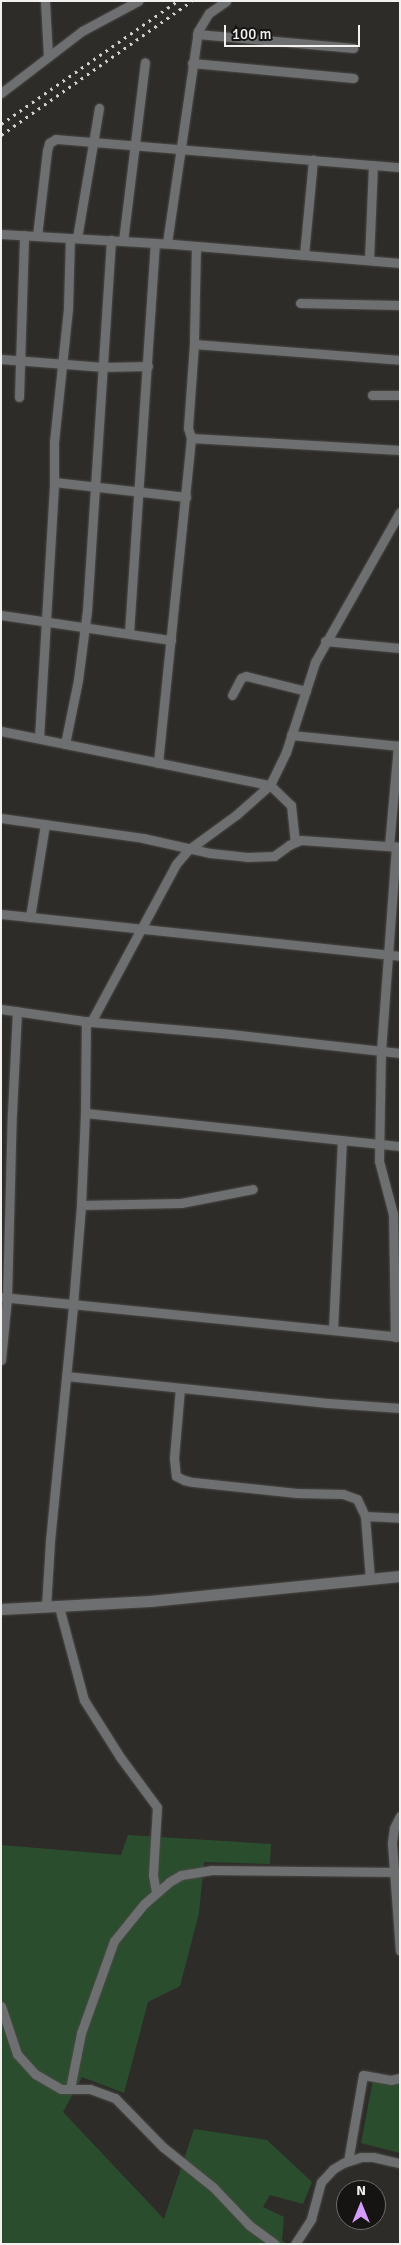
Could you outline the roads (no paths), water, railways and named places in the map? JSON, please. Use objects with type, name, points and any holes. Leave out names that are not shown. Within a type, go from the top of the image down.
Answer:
[{"type":"street","points":[[45,1],[48,57]]},
{"type":"street","points":[[1,93],[82,31],[138,1]]},
{"type":"street","points":[[167,243],[197,34],[202,21],[209,13],[226,1]]},
{"type":"street","points":[[197,34],[353,48]]},
{"type":"street","points":[[123,241],[145,62]]},
{"type":"street","points":[[192,63],[353,78]]},
{"type":"street","points":[[40,738],[54,482],[54,442],[68,308],[73,238],[94,141],[99,108]]},
{"type":"street","points":[[37,236],[50,143],[56,138],[400,167]]},
{"type":"street","points":[[304,255],[313,160]]},
{"type":"street","points":[[369,260],[373,165]]},
{"type":"street","points":[[1,234],[167,243],[400,262]]},
{"type":"street","points":[[19,397],[22,360],[24,235]]},
{"type":"street","points":[[65,744],[78,680],[86,626],[111,240]]},
{"type":"street","points":[[129,633],[155,243]]},
{"type":"street","points":[[158,762],[191,438],[188,428],[194,344],[196,246]]},
{"type":"street","points":[[300,303],[400,305]]},
{"type":"street","points":[[194,344],[400,360]]},
{"type":"street","points":[[1,359],[104,367],[148,366]]},
{"type":"street","points":[[372,395],[400,395]]},
{"type":"street","points":[[191,438],[400,450]]},
{"type":"street","points":[[54,482],[186,497]]},
{"type":"street","points":[[46,1607],[55,1476],[73,1305],[85,1113],[88,1021],[142,930],[165,881],[188,850],[248,806],[270,785],[280,769],[315,662],[400,512]]},
{"type":"street","points":[[1,615],[171,640]]},
{"type":"street","points":[[325,642],[400,648]]},
{"type":"street","points":[[232,695],[241,678],[246,676],[306,690]]},
{"type":"street","points":[[1,731],[270,785],[291,805],[295,842]]},
{"type":"street","points":[[4,1298],[397,1337],[393,1214],[390,1198],[380,1171],[379,1144],[381,1051],[395,847],[399,745],[291,735]]},
{"type":"street","points":[[1,818],[143,838],[188,850],[267,858],[274,856],[295,842],[311,840],[395,847]]},
{"type":"street","points":[[30,917],[45,824]]},
{"type":"street","points":[[1,914],[400,956]]},
{"type":"street","points":[[1,1009],[88,1021],[230,1034],[400,1053]]},
{"type":"street","points":[[1,1360],[18,1011]]},
{"type":"street","points":[[85,1113],[272,1131],[342,1141],[400,1146]]},
{"type":"street","points":[[333,1330],[342,1141]]},
{"type":"street","points":[[80,1205],[181,1203],[253,1189]]},
{"type":"street","points":[[66,1376],[400,1408]]},
{"type":"street","points":[[180,1388],[174,1458],[175,1472],[179,1478],[271,1490],[350,1496],[360,1503],[365,1516],[370,1580]]},
{"type":"street","points":[[365,1516],[400,1518]]},
{"type":"street","points":[[1,1609],[158,1600],[400,1576]]},
{"type":"street","points":[[59,1607],[84,1700],[128,1770],[157,1806],[153,1875],[156,1892]]},
{"type":"street","points":[[400,1816],[394,1828],[392,1843],[400,1951]]},
{"type":"street","points":[[70,2089],[81,2033],[108,1953],[127,1923],[156,1892],[181,1875],[194,1871],[394,1872]]},
{"type":"street","points":[[1,2006],[11,2041],[17,2054],[25,2064],[54,2086],[70,2089],[90,2089],[115,2098],[158,2142],[213,2187],[249,2225],[275,2244]]},
{"type":"street","points":[[348,2161],[362,2075],[366,2074],[391,2080],[400,2078]]},
{"type":"street","points":[[295,2244],[311,2219],[321,2182],[333,2169],[361,2157],[373,2157],[400,2163]]},
{"type":"railway","points":[[1,124],[177,1]]},
{"type":"railway","points":[[1,135],[192,1]]}]
